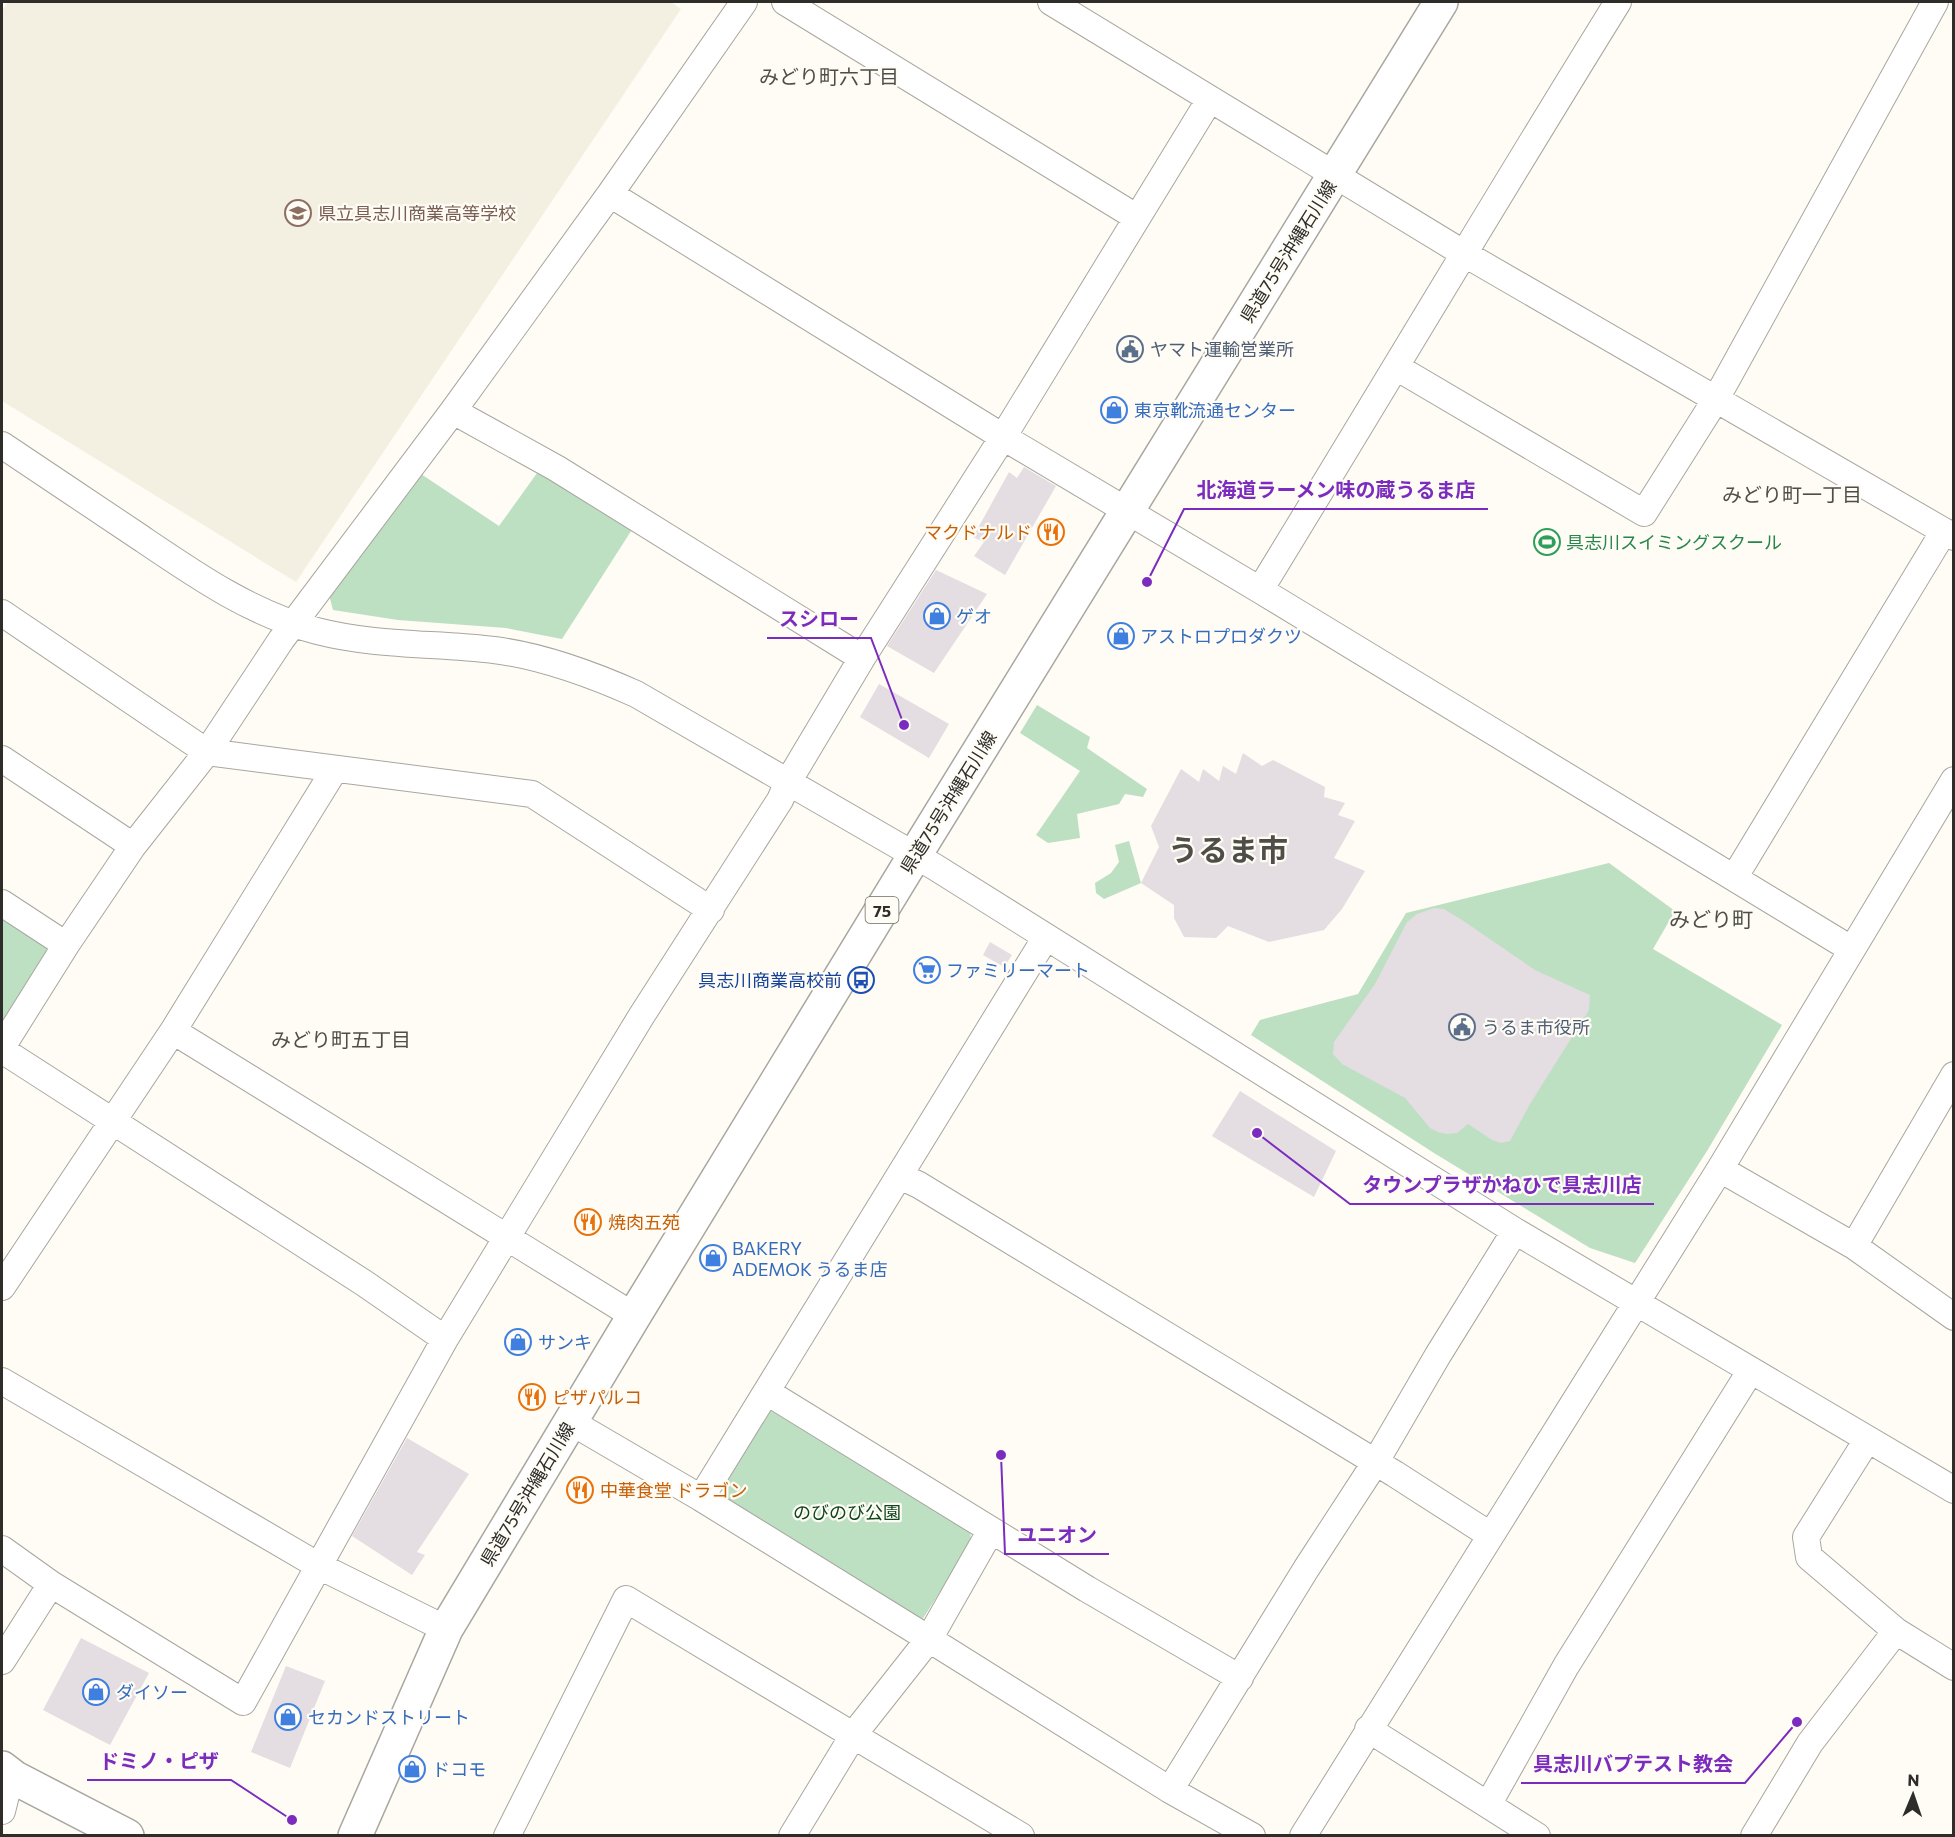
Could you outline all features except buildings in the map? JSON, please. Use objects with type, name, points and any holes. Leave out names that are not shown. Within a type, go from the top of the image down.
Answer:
[{"type":"main road","name":"県道75号沖縄石川線","points":[[355,1836],[446,1629],[915,855],[1441,2]]},
{"type":"main road","points":[[8,1773],[93,1827],[127,1836]]},
{"type":"street","points":[[445,1339],[364,1283],[2,1048],[66,945],[133,846],[207,752],[293,624],[453,411],[610,194],[744,2]]},
{"type":"street","points":[[785,2],[1136,217]]},
{"type":"street","points":[[1051,2],[1462,253],[1949,534],[1734,878]]},
{"type":"street","points":[[1260,590],[1396,367],[1462,253],[1618,2]]},
{"type":"street","points":[[1396,367],[1644,513],[1716,399],[1935,2]]},
{"type":"street","points":[[2,1548],[51,1584],[243,1702],[445,1339],[642,1015],[780,800],[788,782],[862,658],[1003,437],[1210,99]]},
{"type":"street","points":[[610,194],[1003,437],[1260,590],[1851,949]]},
{"type":"street","points":[[453,411],[556,468],[862,658]]},
{"type":"street","points":[[4,453],[205,581],[250,607],[293,624],[354,639],[496,650],[557,663],[636,694],[915,855],[1515,1231],[1953,1490]]},
{"type":"street","points":[[2,613],[207,752],[532,794],[711,910]]},
{"type":"street","points":[[2,759],[133,846]]},
{"type":"street","points":[[2,1287],[173,1031],[335,769]]},
{"type":"street","points":[[1303,1836],[1720,1169],[1953,780]]},
{"type":"street","points":[[2,903],[66,945]]},
{"type":"street","points":[[701,1498],[1046,936]]},
{"type":"street","points":[[173,1031],[634,1316]]},
{"type":"street","points":[[1854,1246],[1953,1075]]},
{"type":"street","points":[[1720,1169],[1854,1246],[1953,1317]]},
{"type":"street","points":[[900,1176],[919,1185],[1375,1462],[1490,1535]]},
{"type":"street","points":[[1170,1790],[1306,1569],[1375,1462],[1438,1354],[1515,1231]]},
{"type":"street","points":[[1488,1805],[1566,1666],[1751,1370]]},
{"type":"street","points":[[2,1381],[319,1566],[446,1629]]},
{"type":"street","points":[[767,1392],[1087,1589],[1240,1678]]},
{"type":"street","points":[[571,1422],[701,1498],[1170,1790],[1252,1836]]},
{"type":"street","points":[[1867,1440],[1806,1537],[1809,1557],[1896,1631],[1953,1667]]},
{"type":"street","points":[[792,1836],[854,1734],[929,1639],[991,1530]]},
{"type":"street","points":[[2,1661],[51,1584]]},
{"type":"street","points":[[507,1836],[626,1599],[1021,1836]]},
{"type":"street","points":[[1764,1832],[1810,1743],[1896,1631]]},
{"type":"street","points":[[1368,1729],[1537,1836]]},
{"type":"street","points":[[2,1811],[8,1773]]},
{"type":"shaded area","points":[[8,2],[671,2],[681,9],[296,582],[2,401],[2,11]]},
{"type":"green space","points":[[540,469],[633,528],[562,639],[506,628],[398,620],[333,610],[328,591],[421,474],[499,526]]},
{"type":"green space","points":[[1037,705],[1090,737],[1087,748],[1147,789],[1143,797],[1125,794],[1119,804],[1077,814],[1080,838],[1048,843],[1036,835],[1080,771],[1020,733]]},
{"type":"green space","points":[[1129,841],[1141,883],[1104,899],[1096,893],[1095,883],[1111,873],[1119,862],[1115,845]]},
{"type":"green space","points":[[1609,863],[1675,911],[1653,949],[1782,1025],[1707,1151],[1635,1263],[1590,1248],[1434,1153],[1251,1035],[1260,1020],[1358,994],[1406,913]]},
{"type":"green space","points":[[2,903],[66,945],[2,1047]]},
{"type":"green space","name":"のびのび公園","points":[[782,1410],[970,1527],[971,1543],[922,1620],[724,1497],[721,1485],[767,1411]]},
{"type":"place","name":"県立具志川商業高等学校","points":[[298,213]]},
{"type":"place","name":"ヤマト運輸営業所","points":[[1130,349]]},
{"type":"place","name":"東京靴流通センター","points":[[1114,410]]},
{"type":"place","name":"マクドナルド","points":[[1051,532]]},
{"type":"place","name":"具志川スイミングスクール","points":[[1547,542]]},
{"type":"place","name":"北海道ラーメン味の蔵うるま店","points":[[1147,582]]},
{"type":"place","name":"ゲオ","points":[[937,616]]},
{"type":"place","name":"アストロプロダクツ","points":[[1121,636]]},
{"type":"place","name":"スシロー","points":[[904,725]]},
{"type":"place","name":"ファミリーマート","points":[[927,970]]},
{"type":"place","name":"具志川商業高校前","points":[[861,980]]},
{"type":"place","name":"うるま市役所","points":[[1462,1027]]},
{"type":"place","name":"タウンプラザかねひで具志川店","points":[[1257,1133]]},
{"type":"place","name":"焼肉五苑","points":[[588,1222]]},
{"type":"place","name":"BAKERY ADEMOK うるま店","points":[[713,1258]]},
{"type":"place","name":"サンキ","points":[[518,1342]]},
{"type":"place","name":"ピザパルコ","points":[[532,1397]]},
{"type":"place","name":"ユニオン","points":[[1001,1455]]},
{"type":"place","name":"中華食堂 ドラゴン","points":[[580,1490]]},
{"type":"place","name":"ダイソー","points":[[96,1692]]},
{"type":"place","name":"セカンドストリート","points":[[288,1717]]},
{"type":"place","name":"具志川バプテスト教会","points":[[1797,1722]]},
{"type":"place","name":"ドコモ","points":[[412,1769]]},
{"type":"place","name":"ドミノ・ピザ","points":[[292,1820]]},
{"type":"district","name":"みどり町六丁目","points":[[829,76]]},
{"type":"district","name":"みどり町一丁目","points":[[1792,494]]},
{"type":"district","name":"うるま市","points":[[1228,848]]},
{"type":"district","name":"みどり町","points":[[1711,918]]},
{"type":"district","name":"みどり町五丁目","points":[[341,1039]]}]
